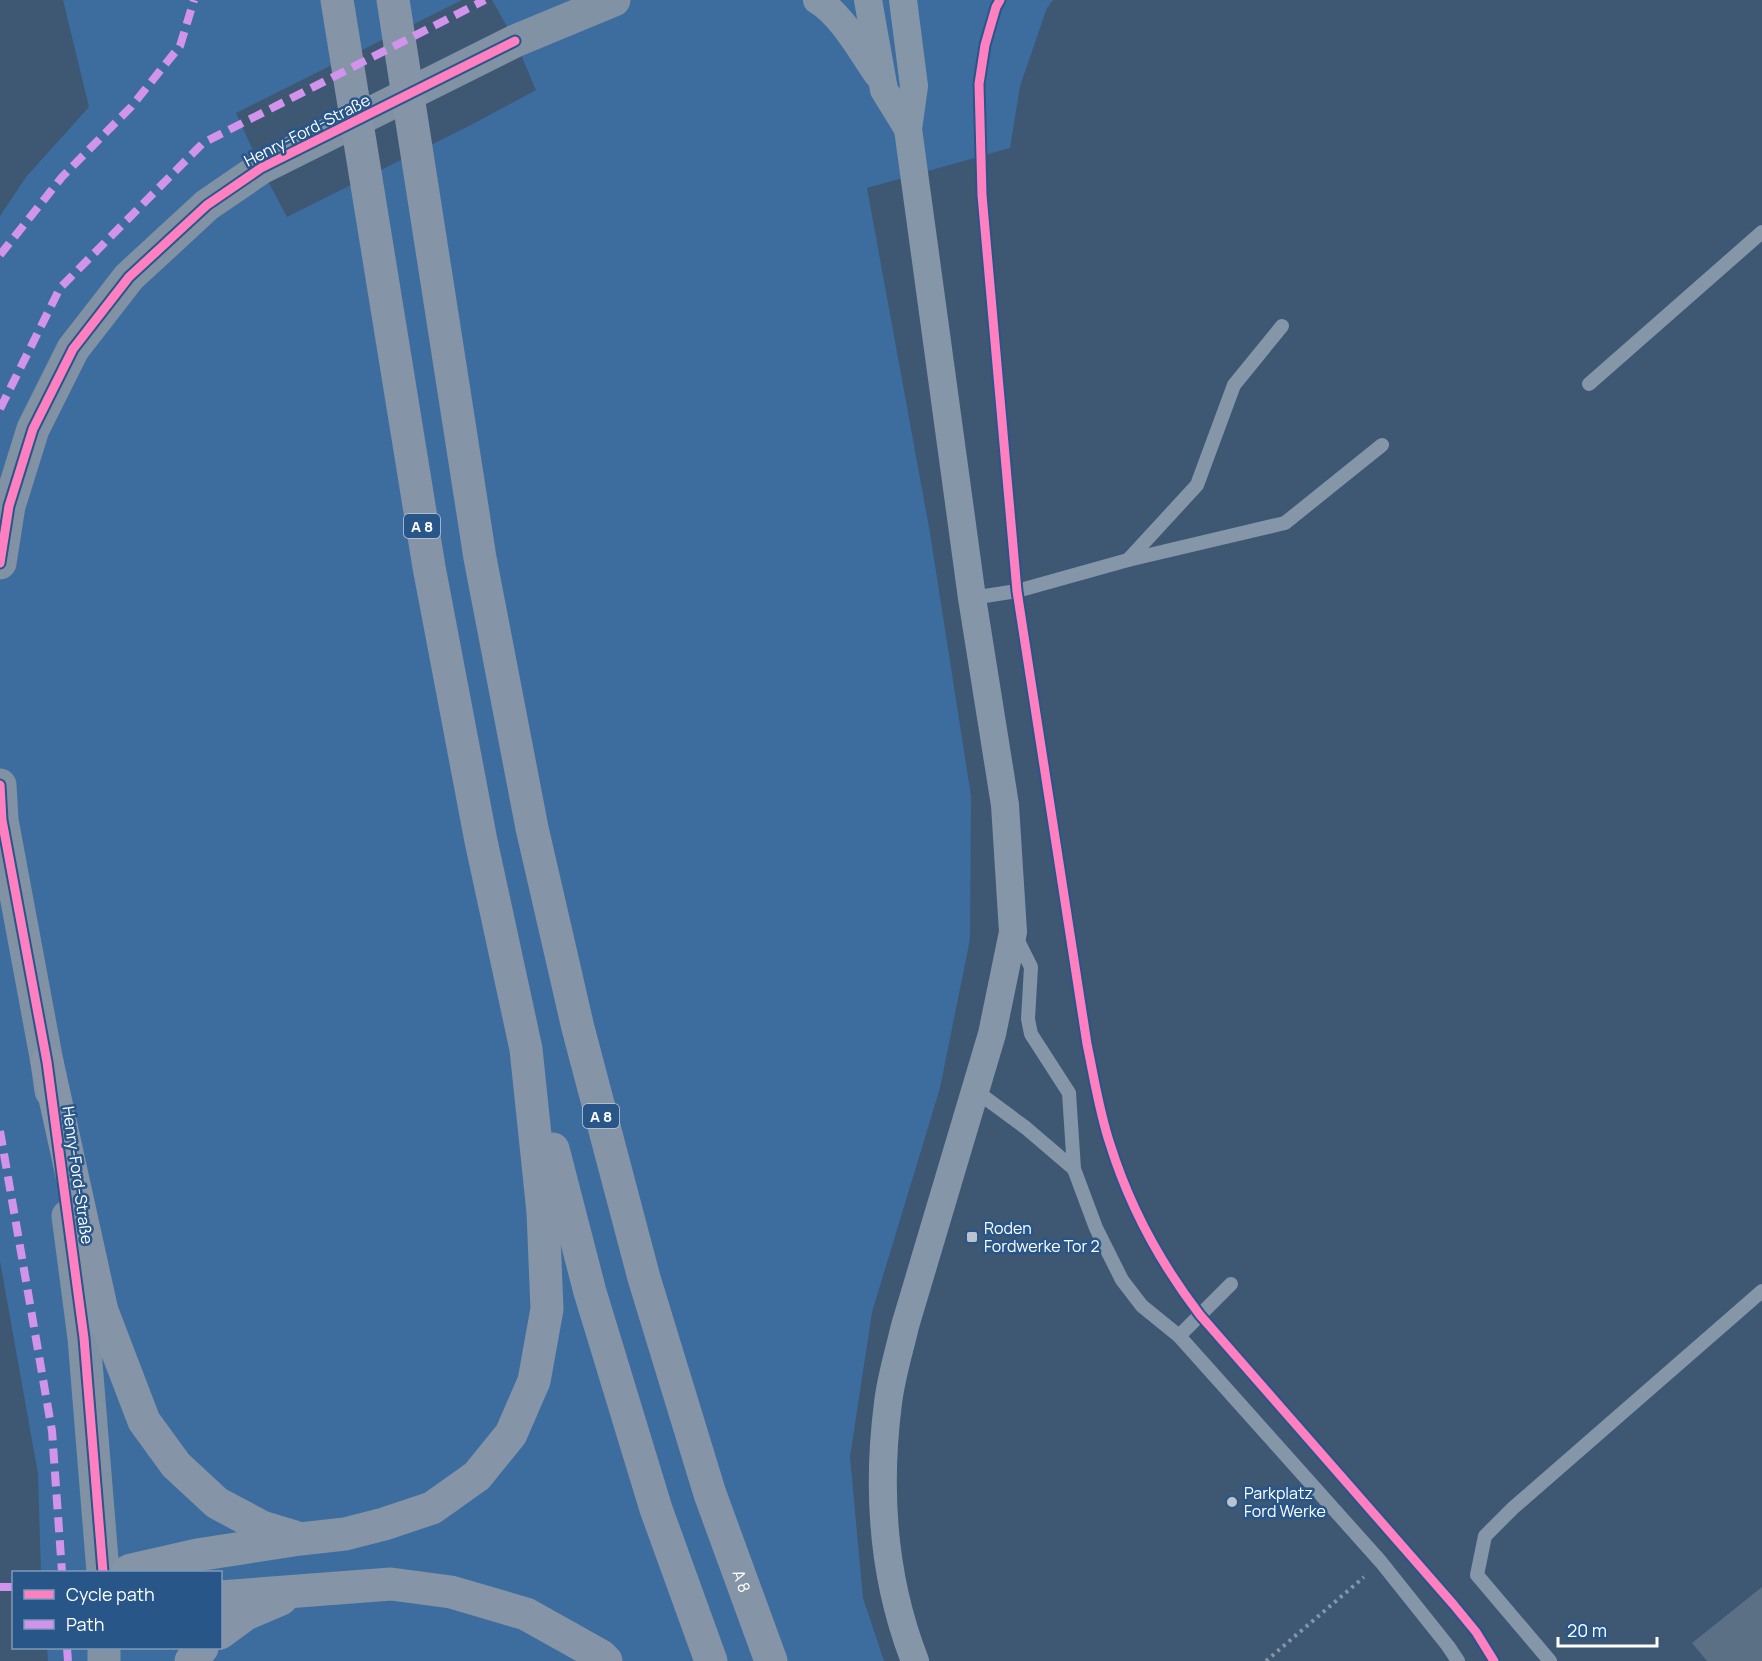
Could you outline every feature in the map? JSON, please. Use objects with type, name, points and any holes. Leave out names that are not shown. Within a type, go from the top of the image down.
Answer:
[{"type":"highway","name":"A 8","points":[[337,0],[429,567],[481,841],[526,1049],[590,1292],[652,1498],[711,1661]]},
{"type":"highway","name":"A 8","points":[[393,0],[480,558],[532,828],[578,1028],[644,1278],[710,1494],[771,1661]]},
{"type":"highway","points":[[128,1571],[197,1555],[345,1534],[432,1508],[477,1476],[511,1434],[534,1381],[547,1309],[543,1212],[526,1049]]},
{"type":"highway","points":[[47,1062],[102,1311],[144,1421],[176,1465],[217,1503],[262,1527],[300,1539]]},
{"type":"highway","points":[[222,1597],[391,1584],[451,1592],[526,1614],[606,1661]]},
{"type":"highway","points":[[222,1632],[246,1614],[300,1591]]},
{"type":"highway","points":[[191,1661],[200,1649]]},
{"type":"street","name":"Henry-Ford-Straße","points":[[0,563],[9,506],[33,429],[73,349],[129,277],[207,205],[261,168],[515,41],[614,0]]},
{"type":"street","points":[[817,0],[842,22],[883,82]]},
{"type":"street","points":[[868,0],[884,90],[908,129]]},
{"type":"street","points":[[903,0],[914,86],[908,129],[972,598],[1005,805],[1013,932],[992,1034],[905,1326],[888,1401],[882,1476],[884,1526],[892,1578],[915,1661]]},
{"type":"street","name":"Henry-Ford-Straße","points":[[0,785],[2,820],[47,1062],[84,1338],[103,1571]]},
{"type":"lane","points":[[1589,384],[1762,232]]},
{"type":"lane","points":[[1128,560],[1197,485],[1234,385],[1282,326]]},
{"type":"lane","points":[[972,598],[1017,591],[1128,560],[1285,523],[1382,445]]},
{"type":"lane","points":[[1013,932],[1031,967],[1028,1019],[1031,1034],[1069,1093],[1074,1169],[1096,1228],[1122,1280],[1142,1306],[1179,1336],[1381,1562],[1458,1661]]},
{"type":"lane","points":[[976,1091],[1026,1128],[1074,1169]]},
{"type":"lane","points":[[1179,1336],[1231,1284]]},
{"type":"lane","points":[[1550,1661],[1477,1575],[1485,1536],[1513,1508],[1762,1291]]},
{"type":"path","points":[[1266,1661],[1381,1562]]},
{"type":"shaded area","points":[[63,0],[462,0],[236,113],[287,217],[536,90],[515,41],[492,0],[1053,0],[1047,8],[1020,86],[1010,148],[867,188],[930,533],[971,796],[970,939],[940,1088],[872,1312],[850,1457],[863,1598],[884,1661],[48,1661],[47,1649],[222,1649],[222,1571],[41,1571],[38,1474],[0,1261],[0,216],[26,177],[89,107]]},
{"type":"building","points":[[1762,1587],[1762,1661],[1707,1661],[1692,1643]]},
{"type":"marked path","points":[[0,255],[62,177],[131,107],[180,46],[194,0]]},
{"type":"marked path","points":[[0,409],[60,288],[203,143],[485,0]]},
{"type":"marked path","points":[[0,1131],[52,1431],[62,1571]]},
{"type":"marked path","points":[[0,1587],[12,1587]]},
{"type":"marked path","points":[[67,1649],[68,1661]]},
{"type":"cycle path","points":[[1000,0],[985,45],[979,84],[982,195],[1017,591],[1087,1044],[1106,1132],[1137,1211],[1159,1255],[1186,1296],[1200,1315],[1453,1604],[1476,1632],[1494,1661]]},
{"type":"cycle path","points":[[0,563],[9,506],[33,429],[73,349],[129,277],[207,205],[261,168],[515,41]]},
{"type":"cycle path","points":[[0,785],[2,820],[47,1062],[84,1338],[103,1571]]},
{"type":"place","name":"Roden Fordwerke Tor 2","points":[[972,1237]]},
{"type":"place","name":"Parkplatz Ford Werke","points":[[1232,1502]]}]
